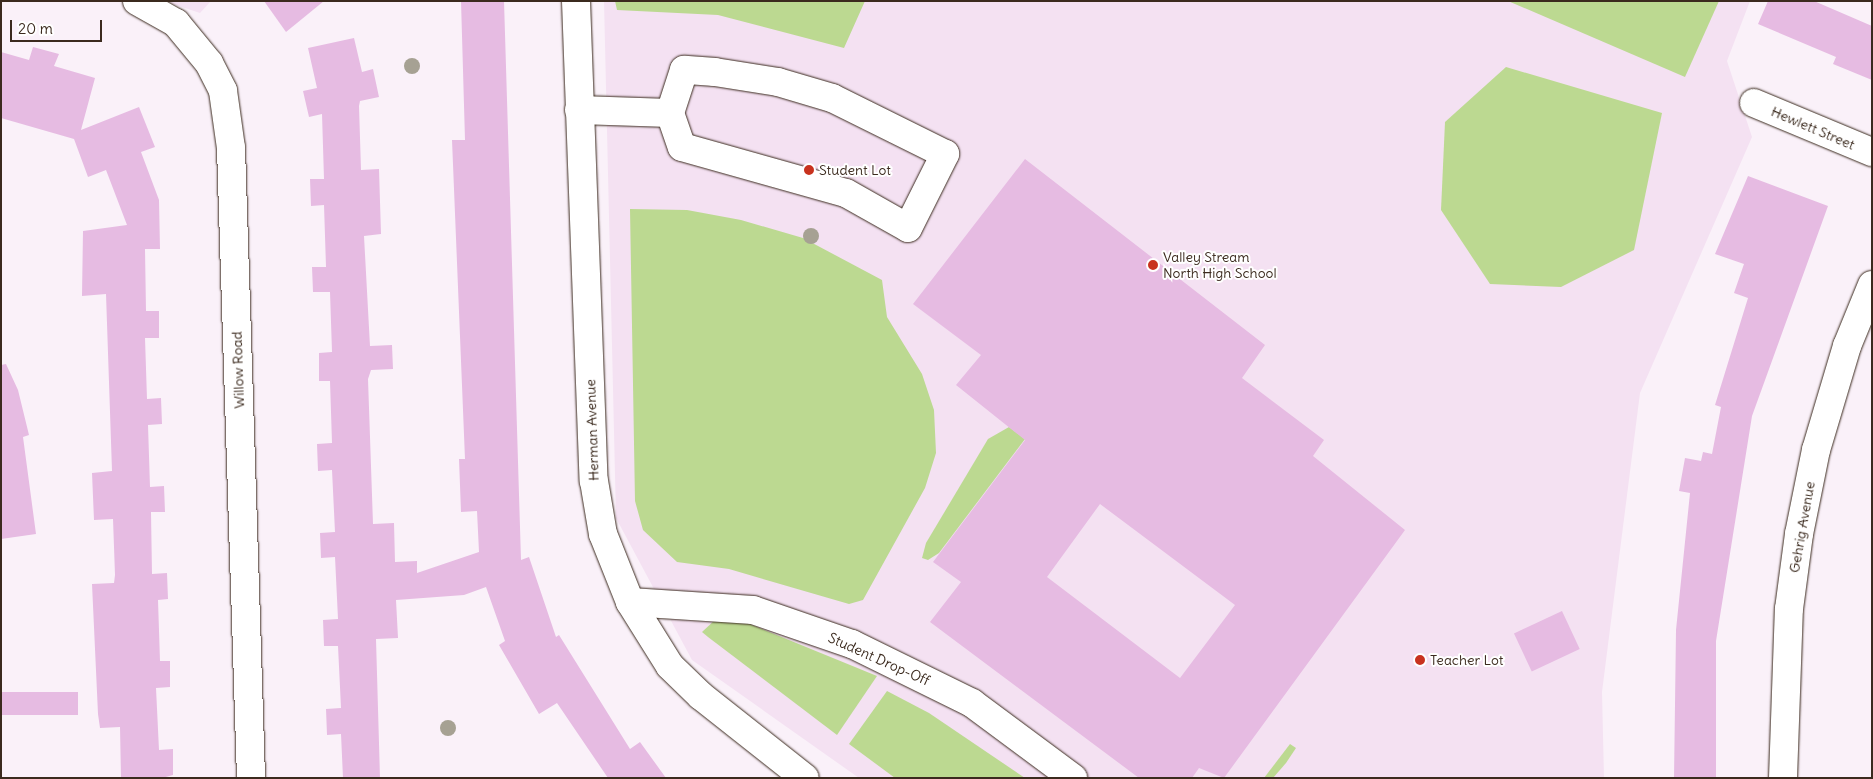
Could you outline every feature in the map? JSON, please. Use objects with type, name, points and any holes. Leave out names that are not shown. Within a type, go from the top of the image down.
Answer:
[{"type":"street","name":"Willow Road","points":[[137,1],[176,23],[209,63],[223,92],[231,148],[251,778]]},
{"type":"street","name":"Herman Avenue","points":[[576,1],[596,507],[630,602],[676,672],[796,775]]},
{"type":"street","points":[[684,70],[715,72],[778,82],[832,98],[945,154],[908,228],[846,193],[682,147],[670,113],[684,70]]},
{"type":"street","name":"Hewlett Street","points":[[1754,103],[1872,152]]},
{"type":"street","points":[[579,110],[670,113]]},
{"type":"street","name":"Gehrig Avenue","points":[[1783,778],[1789,609],[1799,534],[1819,441],[1847,346],[1872,285]]},
{"type":"street","name":"Student Drop-Off","points":[[630,602],[753,610],[852,644],[972,703],[1073,778]]},
{"type":"shaded area","points":[[164,1],[211,1],[200,13]]},
{"type":"shaded area","name":"Valley Stream North High School","points":[[604,1],[1750,1],[1727,61],[1752,137],[1640,393],[1602,692],[1604,778],[859,778],[692,660],[616,518]]},
{"type":"green space","points":[[615,1],[865,1],[844,48],[718,15],[617,10]]},
{"type":"green space","points":[[1508,1],[1719,1],[1685,77]]},
{"type":"green space","points":[[1506,67],[1662,113],[1634,250],[1561,287],[1490,284],[1441,210],[1445,122]]},
{"type":"green space","points":[[630,209],[687,210],[741,220],[803,238],[882,280],[887,317],[922,374],[934,410],[936,453],[925,488],[863,600],[849,604],[729,569],[677,562],[643,530],[635,501]]},
{"type":"green space","points":[[1009,427],[1025,439],[939,553],[928,560],[922,558],[926,543],[988,439]]},
{"type":"green space","points":[[716,619],[740,620],[877,676],[837,735],[702,632]]},
{"type":"green space","points":[[887,691],[929,713],[1025,778],[895,778],[849,744]]},
{"type":"green space","points":[[1290,744],[1296,748],[1286,763],[1273,778],[1264,778]]},
{"type":"building","points":[[264,1],[324,1],[286,32]]},
{"type":"building","points":[[461,1],[504,1],[521,560],[529,557],[556,637],[559,635],[630,749],[640,742],[666,778],[608,778],[557,703],[539,714],[499,645],[505,641],[486,587],[464,595],[396,600],[398,638],[376,639],[380,778],[343,778],[341,734],[327,735],[326,709],[341,708],[338,646],[324,646],[323,620],[338,619],[335,557],[321,558],[320,533],[335,532],[332,470],[318,471],[317,444],[332,443],[330,381],[319,381],[319,353],[332,352],[330,292],[313,292],[312,267],[326,267],[324,205],[311,206],[310,179],[324,179],[322,114],[309,117],[303,91],[317,88],[308,48],[354,38],[362,72],[373,69],[379,97],[360,101],[359,106],[361,170],[379,169],[381,234],[364,236],[370,346],[392,345],[393,369],[371,370],[368,379],[373,524],[394,523],[395,562],[417,561],[417,573],[479,552],[477,511],[461,512],[459,459],[465,459],[452,140],[465,140]]},
{"type":"building","points":[[1768,1],[1814,1],[1872,26],[1872,80],[1833,64],[1836,57],[1758,24]]},
{"type":"building","points":[[33,47],[59,54],[54,66],[95,78],[81,130],[139,107],[155,147],[141,152],[159,200],[160,249],[145,249],[146,311],[159,311],[159,338],[145,338],[147,399],[161,398],[162,424],[148,425],[150,487],[164,486],[165,512],[151,512],[152,574],[167,573],[168,599],[158,600],[160,661],[170,661],[170,687],[156,688],[159,750],[173,749],[173,775],[162,778],[121,778],[120,727],[100,728],[98,714],[92,584],[114,583],[115,575],[113,519],[94,520],[92,473],[112,471],[106,294],[82,296],[83,231],[127,225],[106,170],[88,177],[74,139],[1,118],[1,52],[29,60]]},
{"type":"building","points":[[1025,159],[1265,345],[1242,378],[1324,440],[1313,456],[1405,530],[1224,778],[1199,768],[1192,778],[1139,778],[930,622],[961,582],[933,562],[1025,440],[956,385],[981,355],[913,304]],"holes":[[[1100,504],[1235,605],[1180,678],[1047,577]]]},
{"type":"building","points":[[1748,176],[1828,206],[1752,416],[1716,641],[1716,778],[1674,778],[1676,630],[1690,493],[1679,491],[1685,458],[1701,461],[1703,452],[1712,454],[1721,407],[1715,405],[1748,298],[1734,293],[1744,264],[1715,254]]},
{"type":"building","points":[[6,364],[18,390],[29,435],[23,437],[36,534],[1,539],[1,365]]},
{"type":"building","points":[[1562,611],[1580,649],[1532,671],[1514,633]]},
{"type":"building","points":[[1,692],[78,692],[78,715],[1,715]]},
{"type":"place","name":"Student Lot","points":[[809,170]]},
{"type":"place","name":"Valley Stream North High School","points":[[1153,265]]},
{"type":"place","name":"Teacher Lot","points":[[1420,660]]}]
